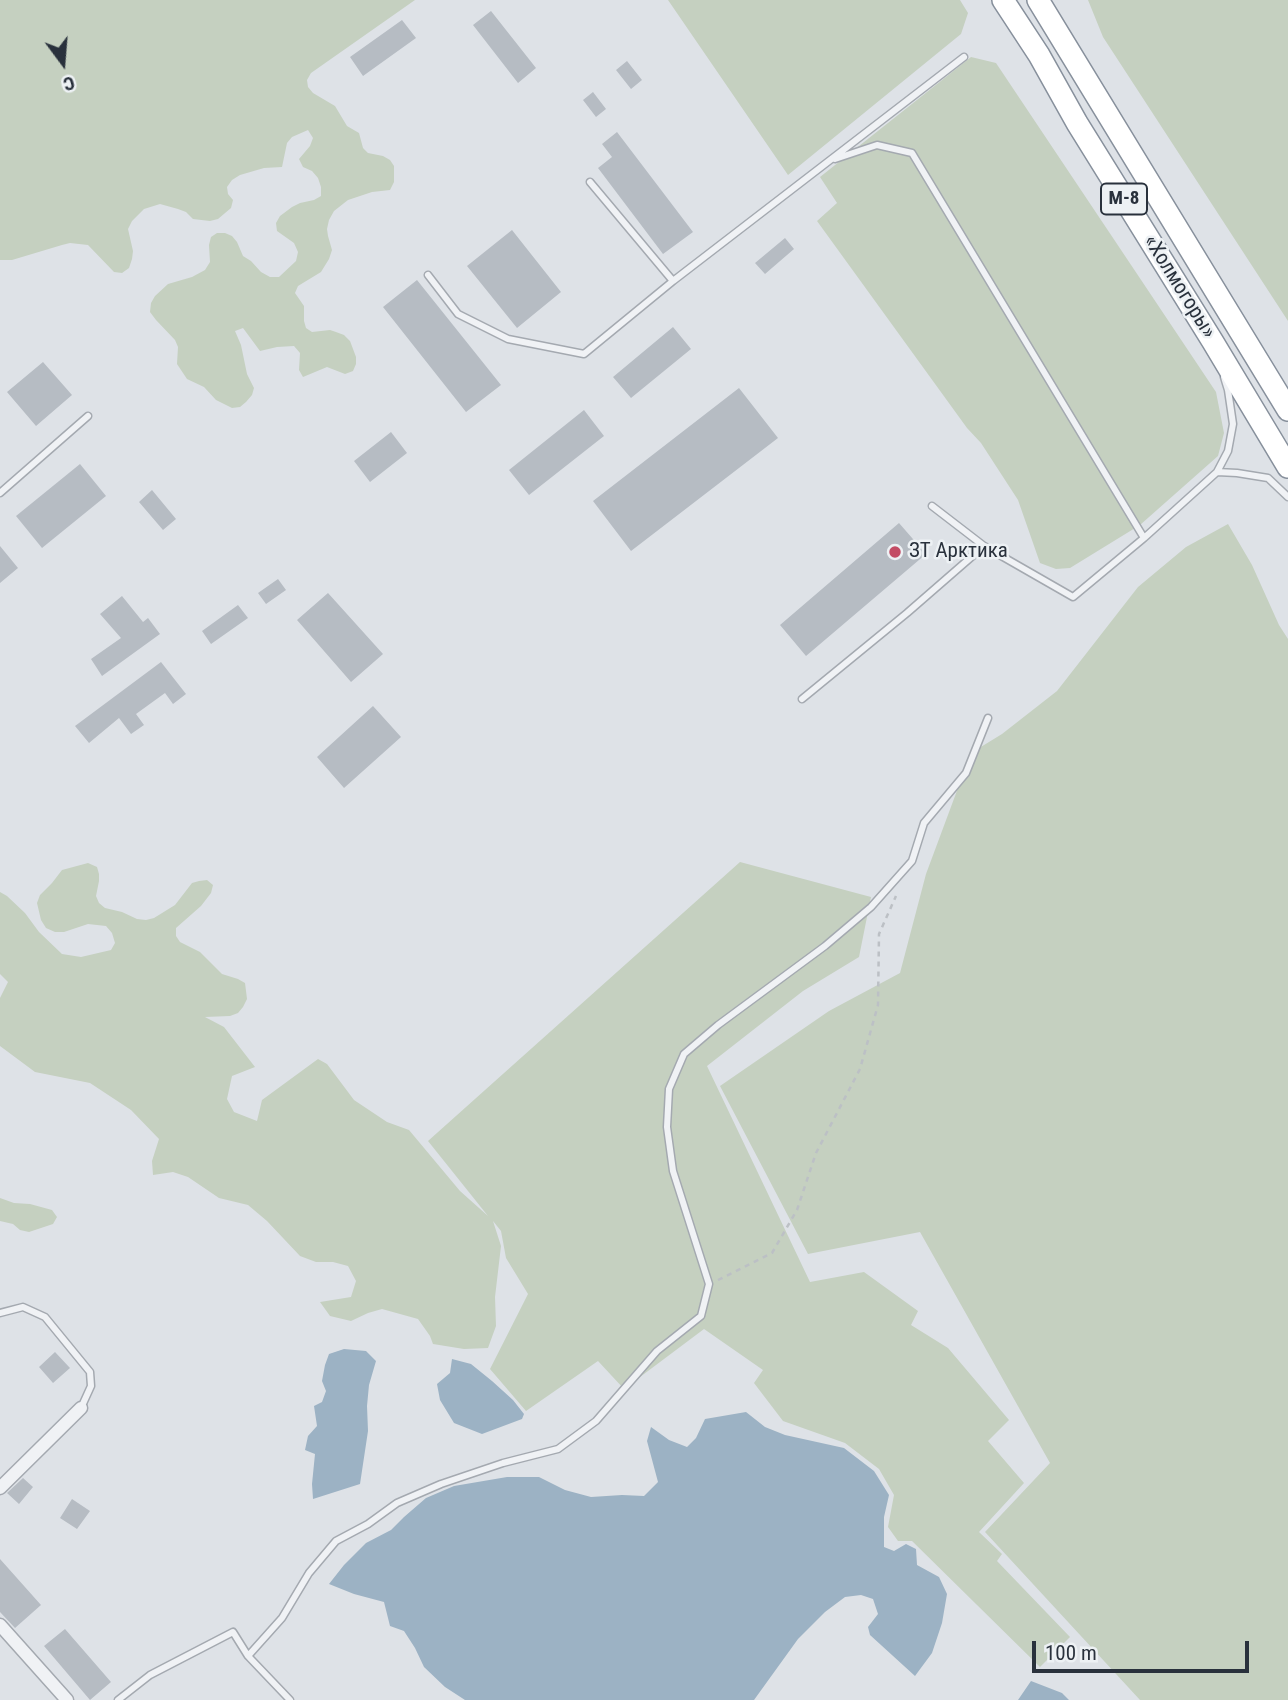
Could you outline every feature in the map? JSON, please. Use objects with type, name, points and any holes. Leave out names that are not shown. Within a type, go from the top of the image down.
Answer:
[{"type":"highway","name":"«Холмогоры»","points":[[1003,0],[1288,467]]},
{"type":"highway","name":"«Холмогоры»","points":[[1038,0],[1288,410]]},
{"type":"street","points":[[0,1488],[80,1408]]},
{"type":"street","points":[[0,1625],[67,1700]]},
{"type":"lane","points":[[428,275],[458,314],[508,340],[584,354],[673,281],[964,57]]},
{"type":"lane","points":[[828,162],[877,145],[912,153],[1144,538]]},
{"type":"lane","points":[[590,182],[673,281]]},
{"type":"lane","points":[[932,506],[984,546],[1073,597],[1217,472],[1228,451],[1233,424],[1228,390],[1213,342]]},
{"type":"lane","points":[[0,493],[88,416]]},
{"type":"lane","points":[[1217,472],[1268,478],[1288,497]]},
{"type":"lane","points":[[802,699],[984,546]]},
{"type":"lane","points":[[248,1656],[282,1618],[309,1573],[336,1541],[368,1524],[397,1503],[441,1483],[558,1449],[596,1421],[657,1351],[701,1316],[709,1284],[673,1171],[667,1128],[669,1089],[684,1054],[872,907],[912,861],[924,823],[966,773],[988,718]]},
{"type":"lane","points":[[0,1313],[23,1307],[46,1317],[90,1372],[91,1386],[80,1408]]},
{"type":"lane","points":[[118,1700],[150,1675],[233,1632],[248,1656],[289,1700]]},
{"type":"path","points":[[709,1284],[772,1254],[797,1210],[816,1153],[860,1069],[878,1005],[879,934],[912,861]]},
{"type":"green space","points":[[0,0],[415,0],[311,73],[307,80],[313,93],[335,106],[347,126],[359,133],[363,148],[368,153],[383,156],[394,166],[394,182],[390,190],[372,192],[348,200],[334,211],[327,229],[332,250],[329,259],[321,272],[298,286],[295,293],[304,306],[306,328],[312,332],[330,330],[344,335],[350,341],[356,357],[353,371],[345,374],[327,367],[303,377],[299,370],[300,353],[294,346],[260,351],[243,328],[235,331],[247,374],[254,388],[246,402],[240,407],[232,408],[216,400],[204,387],[187,379],[177,364],[178,347],[175,340],[150,312],[155,296],[168,284],[205,270],[210,262],[211,237],[217,233],[232,236],[243,256],[270,277],[279,277],[296,261],[298,252],[294,243],[277,231],[276,223],[280,216],[292,207],[321,196],[318,178],[303,167],[299,159],[313,138],[308,130],[292,137],[287,143],[282,167],[264,168],[232,180],[227,187],[233,200],[231,208],[218,219],[193,219],[186,212],[160,204],[144,209],[128,229],[132,259],[129,268],[122,273],[114,272],[88,245],[70,243],[12,260],[0,260]]},
{"type":"green space","points":[[668,0],[960,0],[968,13],[961,34],[788,175]]},
{"type":"green space","points":[[1088,0],[1288,0],[1288,321],[1103,37]]},
{"type":"green space","points":[[971,57],[996,63],[1216,392],[1224,433],[1218,456],[1140,525],[1070,568],[1056,569],[1040,563],[1018,500],[981,443],[967,428],[817,221],[837,203],[820,177]]},
{"type":"green space","points":[[1228,524],[1252,565],[1288,639],[1288,1700],[1140,1700],[985,1532],[1050,1463],[920,1232],[808,1254],[720,1086],[829,1011],[900,973],[926,874],[971,753],[1002,734],[1057,691],[1138,587],[1186,547]]},
{"type":"green space","points":[[740,862],[871,897],[859,957],[803,991],[707,1066],[810,1282],[864,1272],[918,1311],[911,1325],[948,1348],[1009,1420],[988,1441],[1024,1483],[979,1532],[1002,1554],[997,1561],[1070,1637],[1040,1667],[912,1541],[898,1541],[888,1527],[894,1495],[879,1469],[845,1443],[783,1421],[754,1383],[763,1370],[704,1329],[624,1389],[598,1361],[526,1411],[490,1369],[528,1294],[506,1258],[501,1231],[493,1221],[501,1246],[495,1297],[496,1326],[488,1348],[464,1349],[433,1344],[418,1319],[382,1309],[351,1321],[330,1316],[320,1302],[351,1297],[356,1281],[348,1266],[333,1262],[316,1262],[300,1256],[248,1205],[219,1198],[188,1177],[173,1172],[153,1175],[152,1161],[159,1139],[131,1110],[90,1083],[35,1072],[0,1046],[0,998],[8,982],[0,974],[0,892],[25,913],[39,932],[62,954],[81,957],[111,950],[115,943],[106,926],[88,924],[64,932],[46,928],[37,903],[40,895],[62,870],[88,863],[97,867],[99,881],[96,896],[99,903],[105,908],[146,920],[175,905],[192,883],[207,880],[213,885],[211,893],[201,906],[176,928],[176,936],[180,942],[200,952],[222,974],[245,983],[247,999],[238,1013],[205,1017],[224,1027],[255,1067],[232,1076],[227,1099],[234,1112],[257,1121],[262,1100],[318,1059],[327,1064],[354,1100],[387,1122],[409,1130],[460,1191],[488,1216],[428,1141]]},
{"type":"green space","points":[[0,1198],[52,1210],[57,1217],[53,1224],[29,1232],[20,1230],[13,1224],[0,1221]]},
{"type":"water","points":[[344,1349],[366,1351],[376,1361],[369,1385],[368,1431],[360,1484],[313,1499],[315,1454],[305,1450],[308,1436],[317,1426],[314,1406],[322,1402],[326,1391],[322,1381],[329,1354]]},
{"type":"water","points":[[452,1359],[471,1364],[492,1381],[513,1400],[524,1414],[522,1419],[482,1434],[454,1423],[440,1400],[437,1384],[450,1373]]},
{"type":"water","points":[[746,1412],[765,1427],[785,1435],[844,1448],[874,1471],[889,1495],[884,1517],[884,1547],[894,1551],[906,1544],[916,1549],[917,1565],[939,1577],[947,1594],[942,1623],[932,1653],[915,1676],[870,1635],[868,1627],[878,1614],[873,1599],[861,1595],[845,1597],[825,1612],[798,1639],[754,1700],[465,1700],[445,1687],[424,1667],[404,1631],[390,1626],[384,1602],[329,1584],[366,1543],[391,1530],[426,1498],[454,1486],[507,1477],[539,1477],[565,1490],[591,1497],[644,1496],[658,1482],[647,1441],[651,1427],[669,1440],[687,1447],[696,1438],[705,1419]]},
{"type":"water","points":[[1031,1681],[1062,1693],[1069,1700],[1018,1700]]},
{"type":"building","points":[[491,11],[536,68],[518,83],[473,25]]},
{"type":"building","points":[[402,20],[416,38],[363,76],[350,57]]},
{"type":"building","points":[[627,61],[642,80],[631,89],[616,70]]},
{"type":"building","points":[[593,92],[606,109],[596,117],[583,100]]},
{"type":"building","points":[[617,132],[693,232],[663,254],[598,168],[612,157],[602,144]]},
{"type":"building","points":[[512,230],[561,292],[517,328],[467,266]]},
{"type":"building","points":[[785,238],[794,249],[765,274],[755,263]]},
{"type":"building","points":[[417,280],[501,385],[466,412],[383,307]]},
{"type":"building","points":[[673,327],[691,349],[631,398],[613,377]]},
{"type":"building","points":[[43,362],[72,395],[36,426],[7,392]]},
{"type":"building","points":[[739,388],[778,438],[631,551],[593,501]]},
{"type":"building","points":[[584,410],[604,436],[529,495],[509,470]]},
{"type":"building","points":[[391,432],[407,453],[370,482],[354,461]]},
{"type":"building","points":[[80,464],[106,496],[42,548],[16,516]]},
{"type":"building","points":[[152,490],[176,519],[163,530],[139,502]]},
{"type":"building","points":[[899,523],[926,554],[806,656],[780,625]]},
{"type":"building","points":[[0,546],[18,568],[0,583]]},
{"type":"building","points":[[278,579],[286,590],[266,604],[258,593]]},
{"type":"building","points":[[328,593],[383,654],[351,682],[297,620]]},
{"type":"building","points":[[122,596],[143,622],[148,618],[160,634],[102,676],[91,659],[121,638],[100,614]]},
{"type":"building","points":[[238,605],[248,618],[211,644],[202,631]]},
{"type":"building","points":[[161,662],[186,694],[173,704],[165,693],[136,714],[144,725],[131,734],[119,718],[89,743],[75,726]]},
{"type":"building","points":[[373,706],[401,737],[344,788],[317,757]]},
{"type":"building","points":[[55,1352],[70,1368],[53,1383],[39,1367]]},
{"type":"building","points":[[23,1478],[33,1487],[19,1504],[7,1493]]},
{"type":"building","points":[[72,1499],[90,1511],[77,1529],[60,1518]]},
{"type":"building","points":[[0,1559],[41,1605],[15,1628],[0,1612]]},
{"type":"building","points":[[65,1629],[111,1682],[90,1700],[44,1646]]},
{"type":"place","name":"ЗТ Арктика","points":[[895,552]]}]
